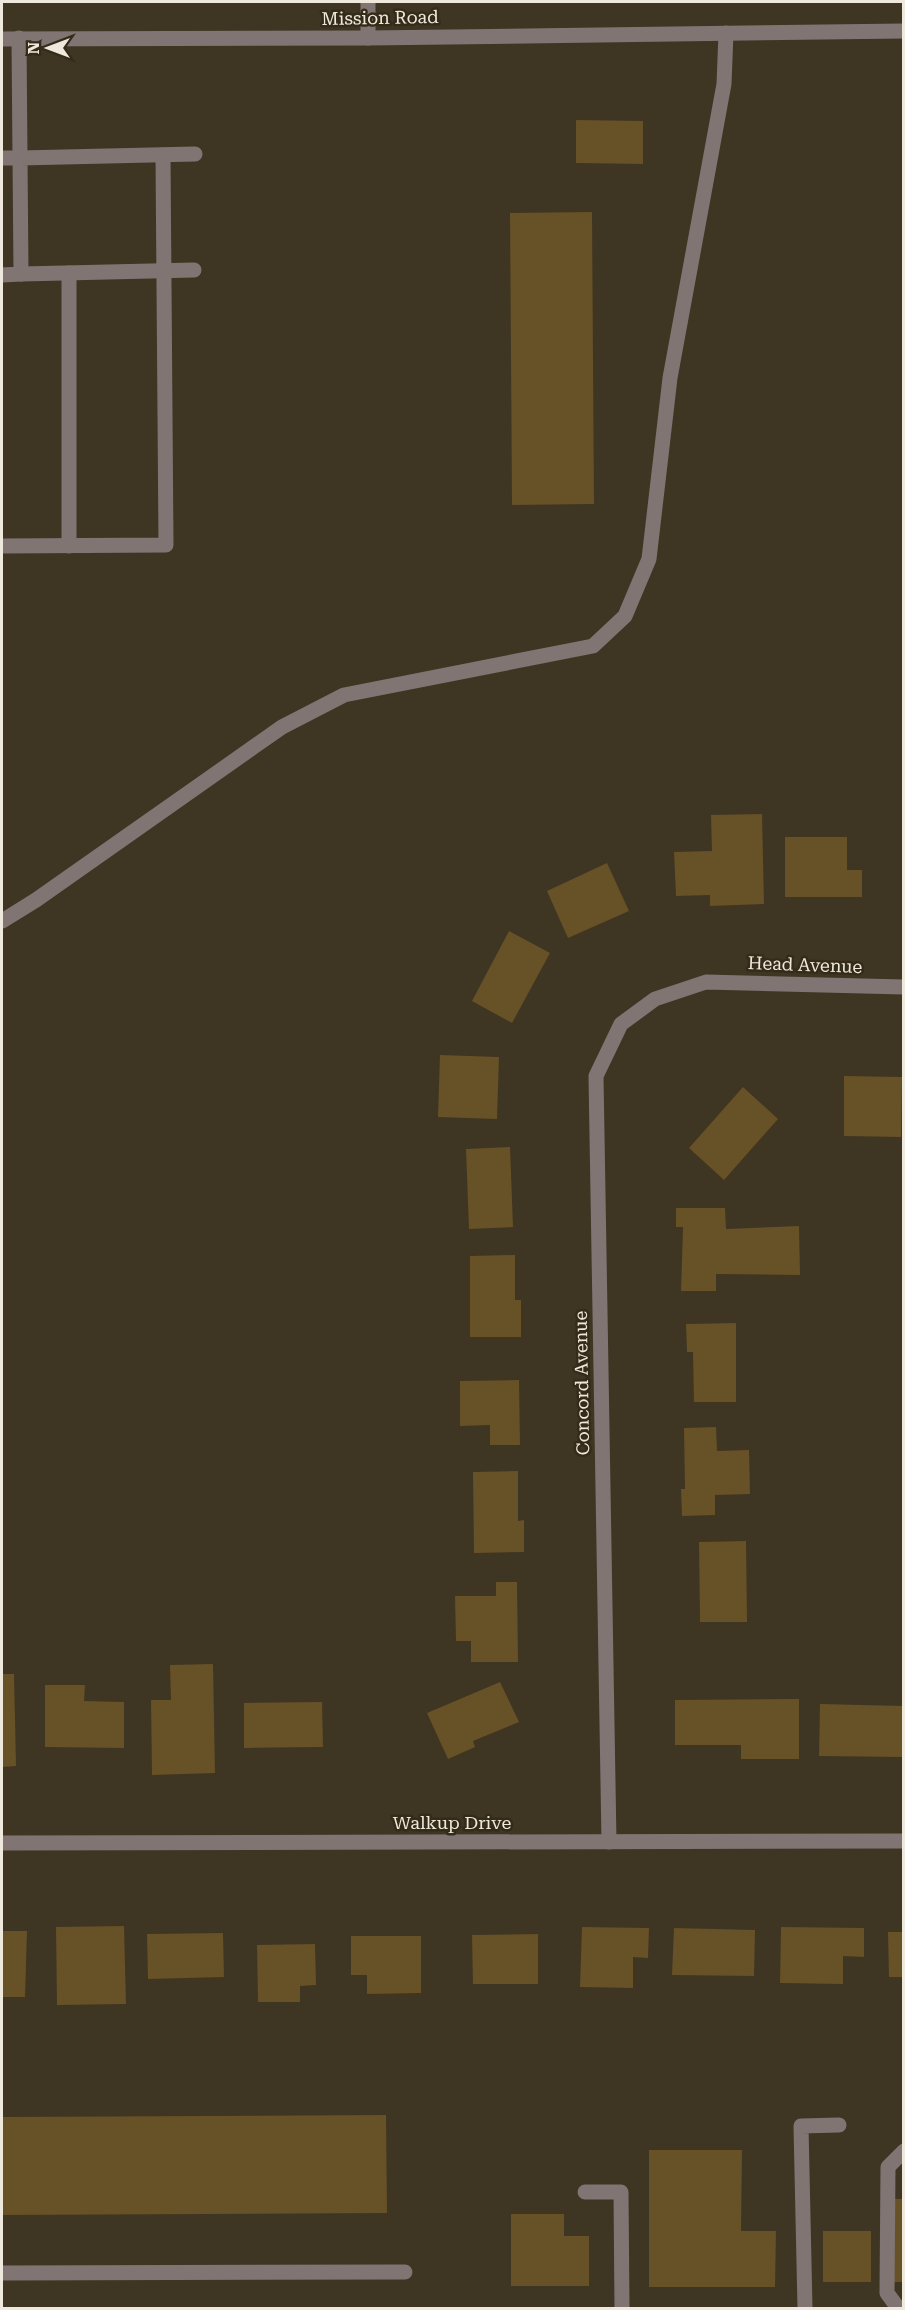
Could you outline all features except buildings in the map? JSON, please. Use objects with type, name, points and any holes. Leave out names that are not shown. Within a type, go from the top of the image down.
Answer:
[{"type":"street","points":[[368,2],[368,38]]},
{"type":"street","name":"Mission Road","points":[[2,39],[368,38],[903,31]]},
{"type":"street","points":[[2,921],[36,900],[282,727],[344,696],[593,646],[625,616],[649,559],[670,378],[724,84],[726,33]]},
{"type":"street","points":[[19,39],[21,274]]},
{"type":"street","points":[[2,158],[195,154]]},
{"type":"street","points":[[2,546],[166,545],[164,155]]},
{"type":"street","points":[[2,275],[194,270]]},
{"type":"street","points":[[69,273],[69,546]]},
{"type":"street","name":"Head Avenue","points":[[706,982],[903,987]]},
{"type":"street","name":"Concord Avenue","points":[[609,1842],[596,1076],[621,1024],[655,999],[706,982]]},
{"type":"street","name":"Walkup Drive","points":[[2,1843],[903,1841]]},
{"type":"street","points":[[806,2308],[801,2126],[838,2125]]},
{"type":"street","points":[[898,2308],[887,2293],[888,2166],[903,2151]]},
{"type":"street","points":[[585,2192],[621,2192],[622,2308]]},
{"type":"street","points":[[2,2273],[405,2272]]}]
